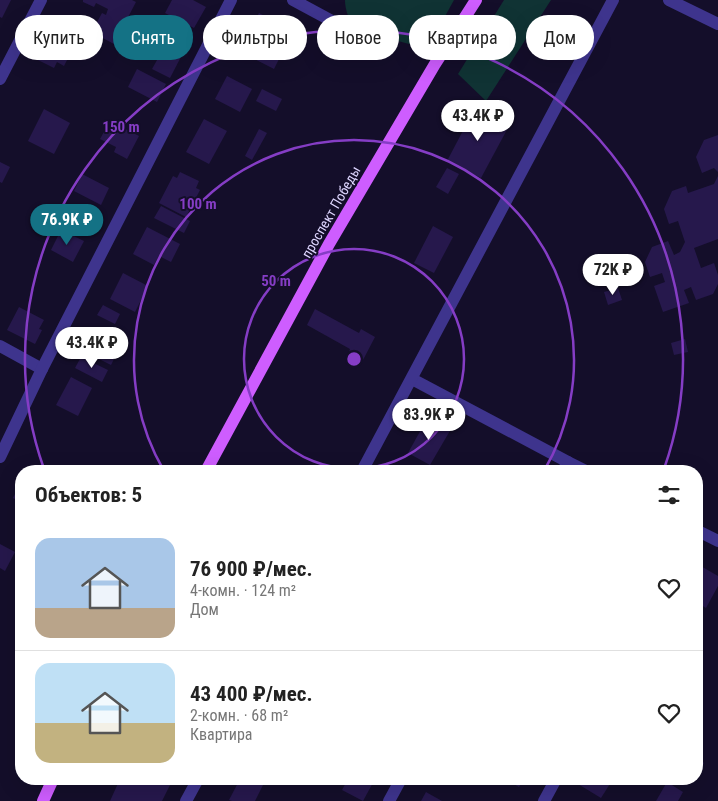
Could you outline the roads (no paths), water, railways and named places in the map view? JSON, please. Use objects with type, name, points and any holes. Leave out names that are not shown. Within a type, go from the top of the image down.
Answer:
[{"type":"main road","name":"проспект Победы","points":[[209,465],[329,244],[434,64],[476,0]]},
{"type":"main road","points":[[43,801],[50,785]]},
{"type":"street","points":[[0,79],[41,0]]},
{"type":"street","points":[[0,457],[42,369],[231,0]]},
{"type":"street","points":[[293,0],[321,15]]},
{"type":"street","points":[[365,465],[613,0]]},
{"type":"street","points":[[669,0],[718,24]]},
{"type":"street","points":[[0,346],[42,369]]},
{"type":"street","points":[[412,379],[562,465]]},
{"type":"street","points":[[703,534],[718,542]]},
{"type":"street","points":[[190,800],[196,785]]},
{"type":"street","points":[[389,801],[398,785]]},
{"type":"street","points":[[544,801],[553,785]]}]
